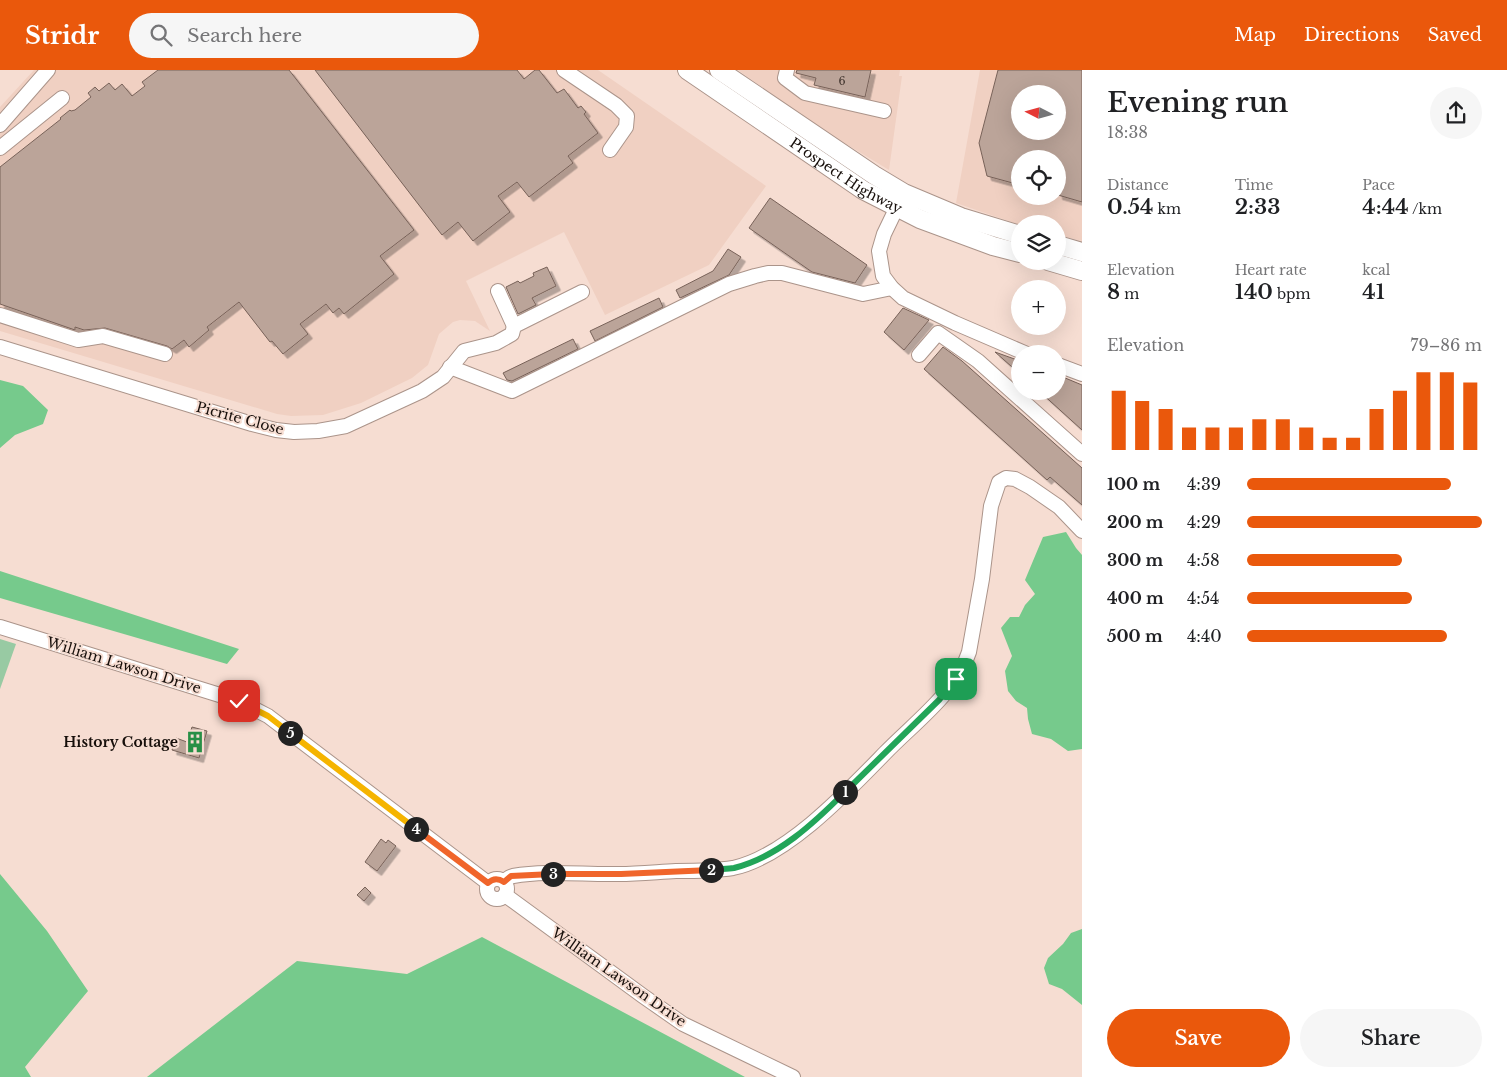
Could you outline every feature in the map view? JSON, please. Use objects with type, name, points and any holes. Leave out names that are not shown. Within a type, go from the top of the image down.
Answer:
[{"type":"main road","name":"Prospect Highway","points":[[687,70],[863,190],[920,219],[993,246],[1011,251]]},
{"type":"main road","name":"Prospect Highway","points":[[719,70],[892,186],[961,217],[1011,232]]},
{"type":"main road","points":[[1066,247],[1082,252]]},
{"type":"main road","points":[[1066,266],[1082,271]]},
{"type":"street","points":[[0,125],[48,70]]},
{"type":"street","points":[[564,70],[616,105],[627,116],[626,127],[610,150]]},
{"type":"street","points":[[787,70],[785,78],[805,93],[884,111]]},
{"type":"street","points":[[0,148],[62,98]]},
{"type":"street","points":[[897,207],[884,234],[879,252],[883,276],[892,288],[903,298],[954,323],[1011,347]]},
{"type":"street","points":[[450,367],[512,391],[729,284],[768,273],[782,273],[863,294],[892,288]]},
{"type":"street","points":[[498,291],[514,326],[582,292]]},
{"type":"street","points":[[0,316],[78,340],[103,336],[165,354]]},
{"type":"street","name":"Picrite Close","points":[[0,347],[252,424],[294,432],[318,431],[346,426],[422,391],[443,377],[464,351],[496,343],[512,334],[514,326]]},
{"type":"street","points":[[919,354],[938,333],[978,361],[1082,454]]},
{"type":"street","points":[[1066,368],[1082,374]]},
{"type":"street","points":[[504,888],[511,876],[621,874],[734,868],[776,849],[827,810],[939,700],[956,679],[969,652],[982,579],[991,506],[999,482],[1006,478],[1015,479],[1030,487],[1060,508],[1082,531]]},
{"type":"street","name":"William Lawson Drive","points":[[0,628],[239,701],[268,716],[488,883],[488,893],[492,898],[499,899],[504,888],[642,996],[683,1024],[793,1077]]},
{"type":"shaded area","points":[[34,70],[598,70],[766,186],[709,265],[605,315],[564,232],[466,281],[490,331],[475,321],[460,320],[453,322],[439,334],[428,365],[412,378],[361,403],[323,415],[291,416],[277,414],[0,331],[0,107]]},
{"type":"shaded area","points":[[738,70],[900,70],[899,76],[902,76],[889,170],[818,127]]},
{"type":"shaded area","points":[[980,70],[1082,70],[1082,241],[1066,237],[1066,215],[1011,215],[1011,222],[956,203]]},
{"type":"green space","points":[[0,380],[23,386],[48,410],[43,424],[15,435],[0,448]]},
{"type":"green space","points":[[1066,532],[1082,555],[1082,749],[1068,751],[1051,739],[1032,734],[1027,708],[1016,701],[1008,691],[1005,671],[1012,656],[1001,628],[1010,617],[1019,617],[1025,605],[1035,594],[1025,580],[1043,537]]},
{"type":"green space","points":[[0,571],[239,649],[227,664],[0,598]]},
{"type":"green space","points":[[0,639],[16,644],[0,689]]},
{"type":"green space","points":[[0,874],[47,931],[88,991],[25,1067],[31,1077],[0,1077]]},
{"type":"green space","points":[[1082,929],[1082,1005],[1062,989],[1049,984],[1044,968],[1048,958],[1063,944],[1071,933]]},
{"type":"green space","points":[[482,937],[745,1077],[147,1077],[297,961],[407,974]]},
{"type":"building","points":[[158,70],[289,70],[414,230],[380,256],[394,274],[344,314],[339,308],[333,313],[326,304],[300,324],[308,334],[283,354],[272,341],[270,342],[239,302],[207,327],[209,330],[189,347],[184,340],[172,349],[105,328],[84,330],[75,327],[75,330],[0,304],[0,167],[70,110],[75,110],[91,97],[88,93],[95,87],[99,91],[109,83],[115,90],[122,84],[132,96],[145,86],[142,82]]},
{"type":"building","points":[[315,70],[517,70],[524,79],[535,70],[539,70],[557,93],[564,89],[578,108],[581,106],[586,112],[584,114],[598,133],[568,156],[573,163],[529,197],[517,182],[498,196],[510,212],[473,241],[458,222],[442,235]]},
{"type":"building","points":[[797,70],[871,70],[865,97],[814,85],[816,78],[796,73]]},
{"type":"building","points":[[998,70],[1082,70],[1082,202],[1066,197],[1066,150],[1011,150],[1011,183],[987,176],[979,143]]},
{"type":"building","points":[[770,198],[867,265],[855,283],[812,272],[749,228]]},
{"type":"building","points":[[728,249],[741,257],[729,275],[680,298],[676,290],[713,271]]},
{"type":"building","points":[[547,267],[556,286],[532,298],[536,305],[518,314],[506,287],[518,281],[520,283],[534,276],[533,273]]},
{"type":"building","points":[[659,298],[663,307],[595,341],[590,331]]},
{"type":"building","points":[[903,308],[929,320],[904,350],[884,332]]},
{"type":"building","points":[[573,339],[578,349],[512,381],[507,380],[503,373]]},
{"type":"building","points":[[943,347],[962,361],[1082,468],[1082,505],[1050,477],[1047,480],[924,369]]},
{"type":"building","points":[[995,352],[1011,358],[1011,366]]},
{"type":"building","points":[[1066,378],[1082,385],[1082,430],[1049,400],[1066,400]]},
{"type":"building","name":"History Cottage","points":[[192,727],[207,731],[199,758],[172,750],[176,738],[187,742]]},
{"type":"building","points":[[381,839],[386,843],[388,840],[396,846],[377,871],[365,862]]},
{"type":"building","points":[[365,887],[371,893],[364,901],[357,895]]},
{"type":"place","name":"History Cottage","points":[[195,742]]},
{"type":"route","points":[[239,701],[268,716],[488,883],[494,879],[504,882],[511,876],[539,874],[704,871],[734,868],[758,858],[776,849],[798,834],[827,810],[939,700],[956,679]]}]
